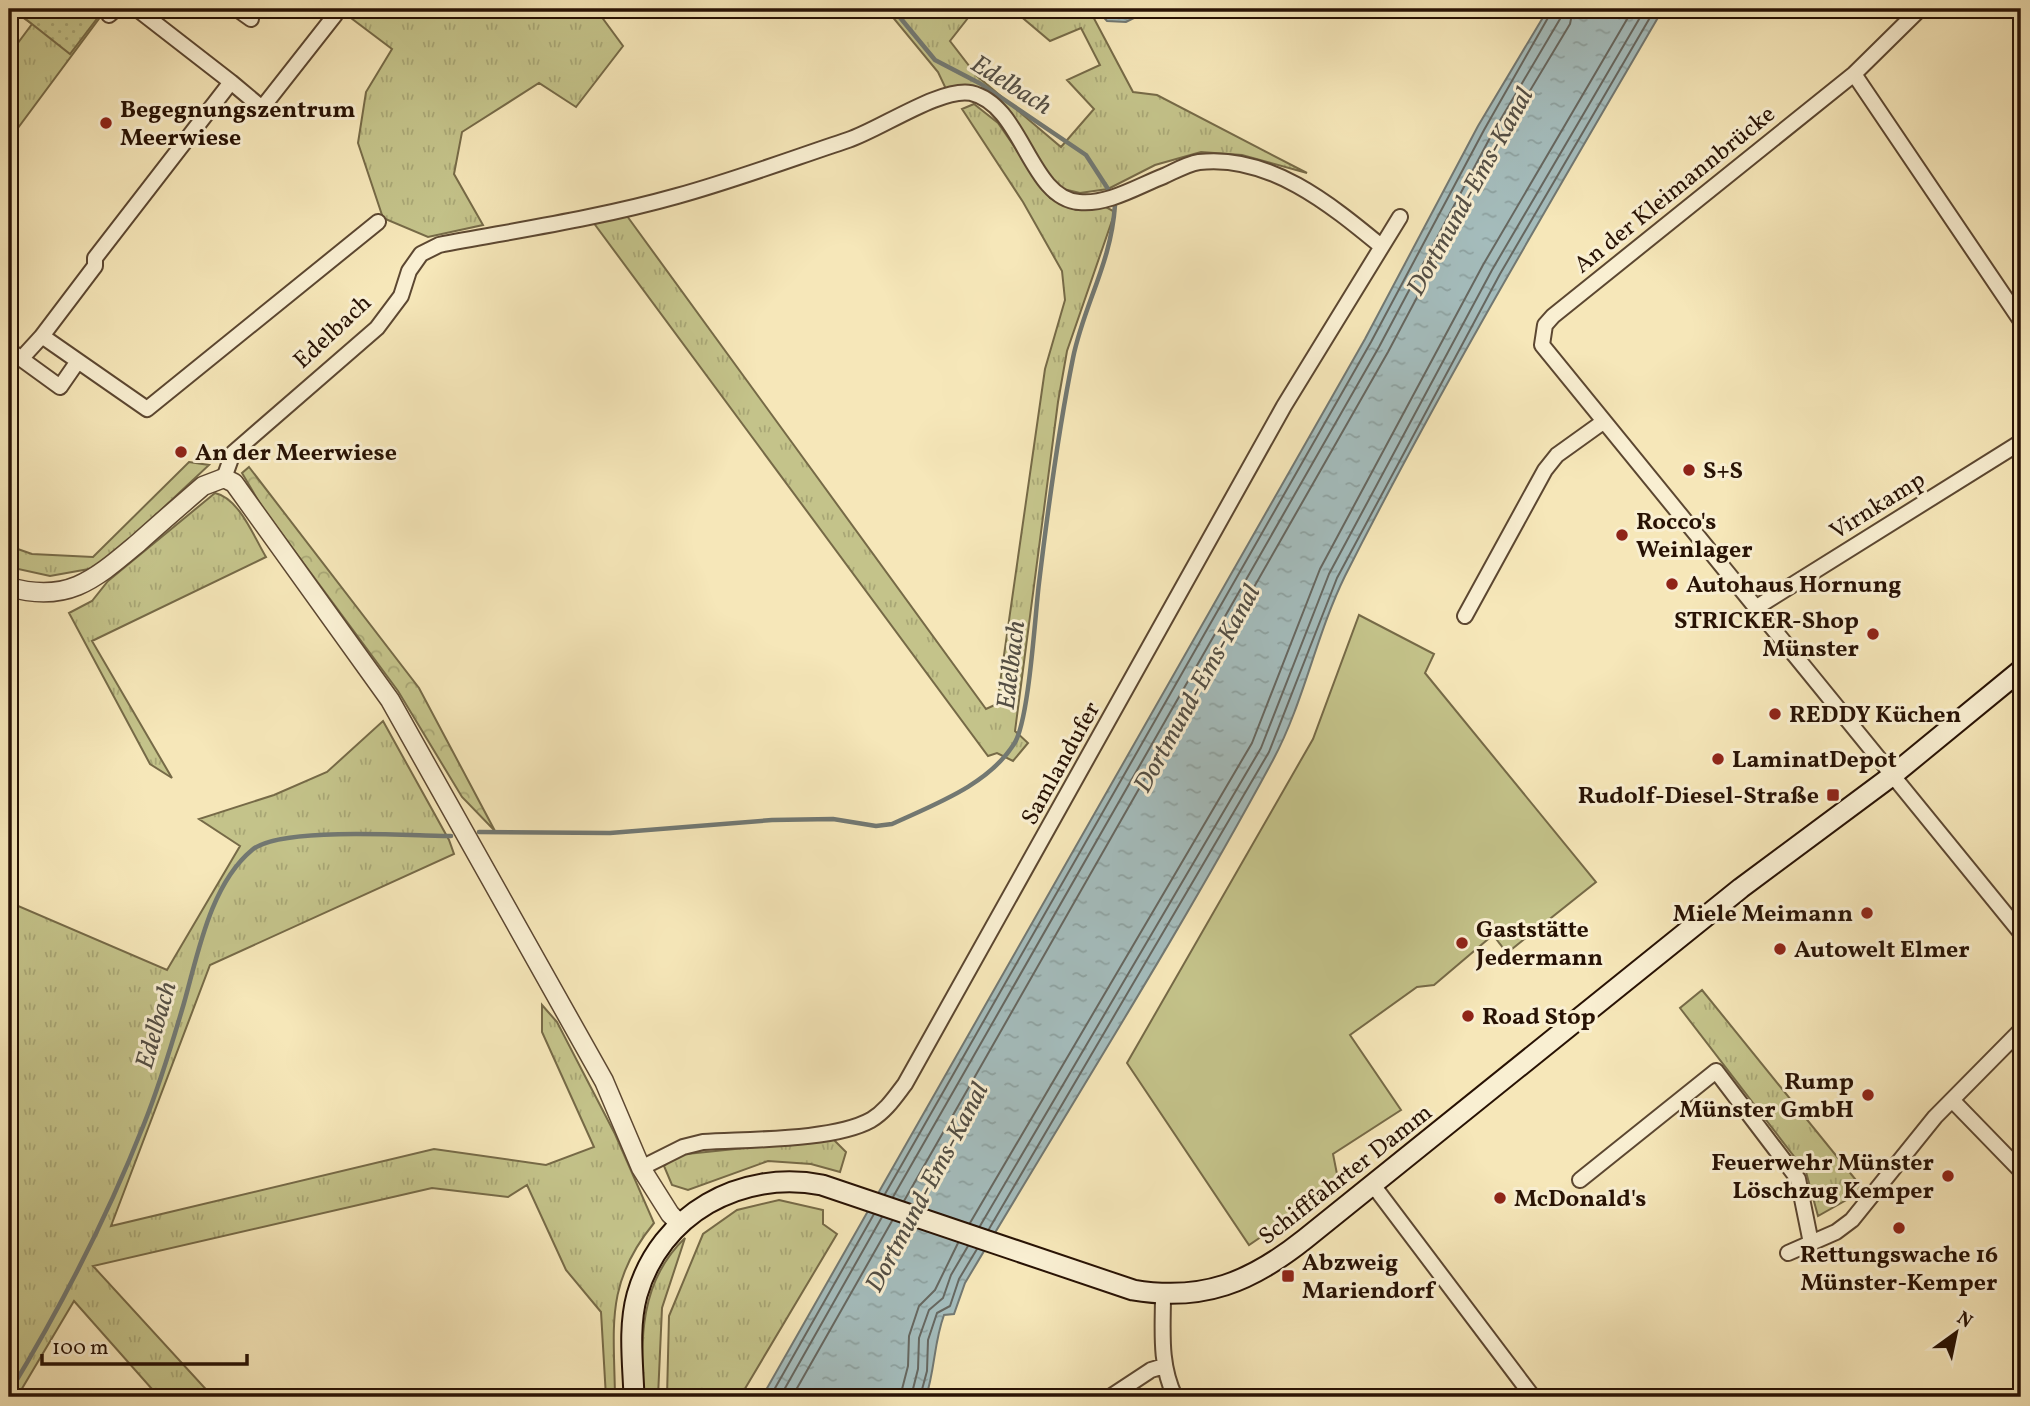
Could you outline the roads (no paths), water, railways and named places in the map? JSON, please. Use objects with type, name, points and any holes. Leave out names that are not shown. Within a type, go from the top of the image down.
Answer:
[{"type":"main road","name":"Schifffahrter Damm","points":[[634,1397],[632,1325],[637,1297],[653,1259],[680,1224],[713,1199],[760,1182],[808,1182],[1111,1284],[1163,1294],[1199,1293],[1227,1286],[1260,1270],[1287,1254],[1741,888],[1893,775],[2021,670]]},
{"type":"street","points":[[136,9],[262,108],[335,15]]},
{"type":"street","points":[[237,9],[251,19]]},
{"type":"street","name":"An der Kleimannbrücke","points":[[1893,775],[1546,351],[1542,334],[1545,324],[1854,74],[1920,9]]},
{"type":"street","points":[[1854,74],[2021,321]]},
{"type":"street","points":[[78,361],[60,387],[15,354],[42,336],[95,266],[95,258],[231,82]]},
{"type":"street","name":"Edelbach","points":[[224,478],[233,453],[377,328],[401,296],[409,271],[421,254],[439,245],[677,197],[854,138],[939,98],[970,93],[992,105],[1005,118],[1054,192],[1078,202],[1108,199],[1196,162],[1240,162],[1290,182],[1333,207],[1381,246]]},
{"type":"street","name":"Samlandufer","points":[[641,1168],[683,1147],[703,1142],[834,1132],[870,1120],[888,1107],[905,1084],[1284,405],[1400,217]]},
{"type":"street","points":[[42,336],[147,409],[378,222]]},
{"type":"street","points":[[1465,615],[1545,470],[1557,455],[1603,422]]},
{"type":"street","name":"Virnkamp","points":[[1757,607],[2021,442]]},
{"type":"street","points":[[9,587],[56,593],[97,578],[203,486],[224,478],[243,492],[390,699],[604,1081],[641,1168],[670,1214],[680,1224]]},
{"type":"street","points":[[1893,775],[2021,933]]},
{"type":"street","points":[[1788,1252],[1852,1220],[1952,1100],[2021,1030]]},
{"type":"street","points":[[1580,1180],[1716,1071],[1798,1179],[1811,1242]]},
{"type":"street","points":[[1952,1100],[2021,1171]]},
{"type":"street","points":[[1373,1185],[1465,1303],[1533,1397]]},
{"type":"street","points":[[1163,1294],[1161,1336],[1164,1366],[1175,1397]]},
{"type":"street","points":[[1110,1397],[1151,1370],[1164,1366]]},
{"type":"water","points":[[1096,9],[1152,9],[1126,22],[1107,21]]},
{"type":"water","name":"Dortmund-Ems-Kanal","points":[[1548,9],[1663,9],[1500,290],[1382,504],[1335,598],[1302,692],[1273,760],[1161,958],[965,1283],[954,1314],[944,1315],[926,1397],[762,1397],[1365,339],[1478,126]]},
{"type":"waterway","name":"Edelbach","points":[[893,9],[935,60],[981,84],[1086,155],[1110,192]]},
{"type":"waterway","name":"Edelbach","points":[[479,832],[610,833],[772,820],[833,819],[876,826],[892,824],[943,801],[990,771],[1014,744],[1024,714],[1050,498],[1073,358],[1103,265],[1115,205]]},
{"type":"waterway","name":"Edelbach","points":[[9,1393],[47,1328],[115,1194],[166,1064],[208,921],[226,882],[238,865],[252,850],[289,838],[347,834],[451,836]]},
{"type":"place","name":"Begegnungszentrum Meerwiese","points":[[106,123]]},
{"type":"place","name":"An der Meerwiese","points":[[181,452]]},
{"type":"place","name":"S+S","points":[[1689,470]]},
{"type":"place","name":"Rocco's Weinlager","points":[[1622,535]]},
{"type":"place","name":"Autohaus Hornung","points":[[1672,584]]},
{"type":"place","name":"STRICKER-Shop Münster","points":[[1873,634]]},
{"type":"place","name":"REDDY Küchen","points":[[1775,714]]},
{"type":"place","name":"LaminatDepot","points":[[1718,759]]},
{"type":"place","name":"Rudolf-Diesel-Straße","points":[[1833,795]]},
{"type":"place","name":"Miele Meimann","points":[[1867,913]]},
{"type":"place","name":"Gaststätte Jedermann","points":[[1462,943]]},
{"type":"place","name":"Autowelt Elmer","points":[[1780,949]]},
{"type":"place","name":"Road Stop","points":[[1468,1016]]},
{"type":"place","name":"Rump Münster GmbH","points":[[1868,1095]]},
{"type":"place","name":"Feuerwehr Münster Löschzug Kemper","points":[[1948,1176]]},
{"type":"place","name":"McDonald's","points":[[1500,1198]]},
{"type":"place","name":"Rettungswache 16 Münster-Kemper","points":[[1899,1228]]},
{"type":"place","name":"Abzweig Mariendorf","points":[[1288,1276]]}]
